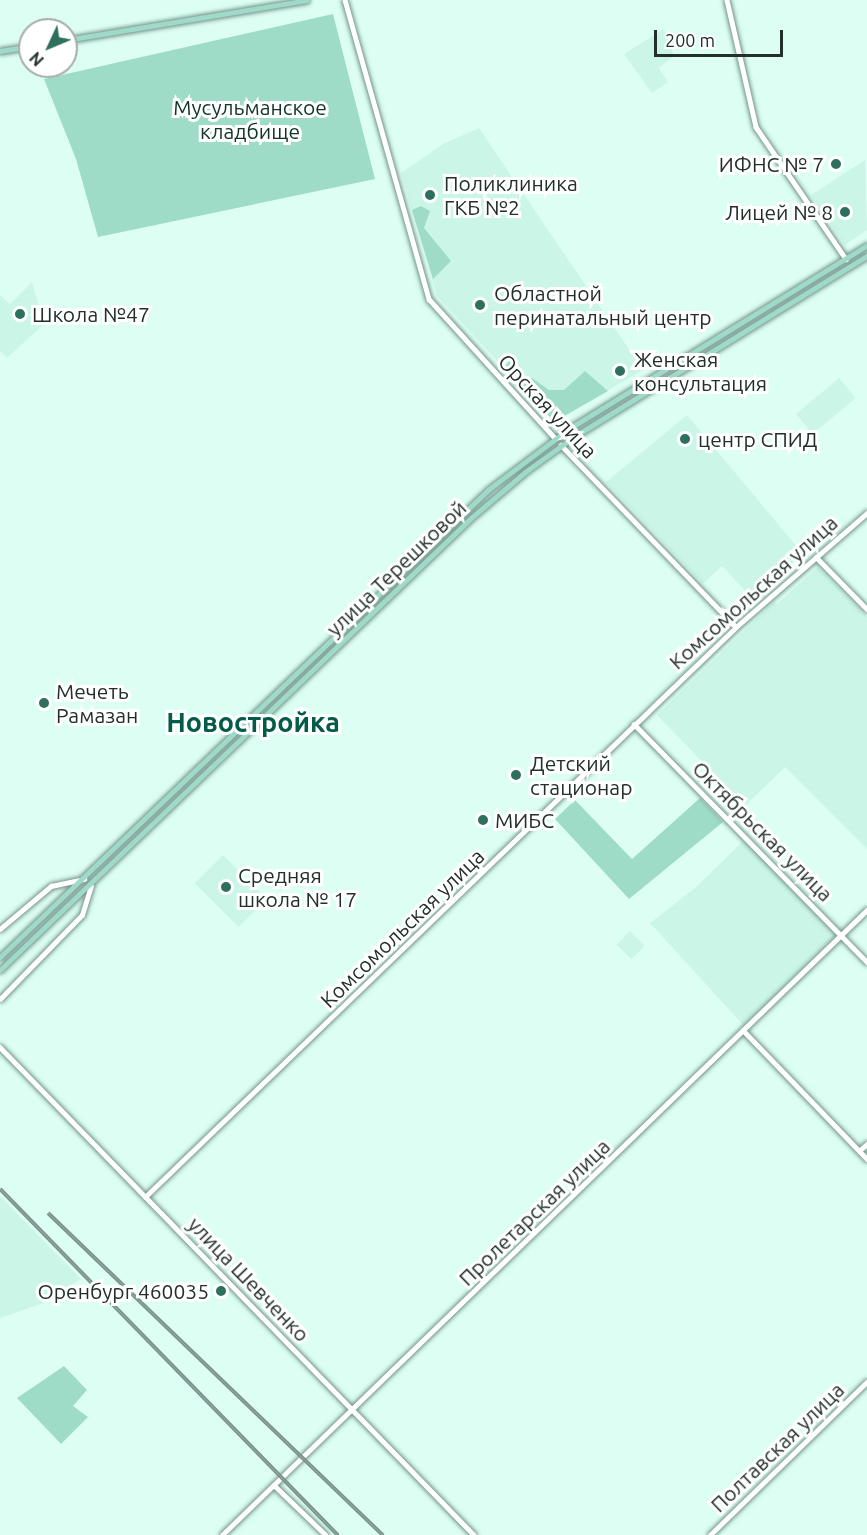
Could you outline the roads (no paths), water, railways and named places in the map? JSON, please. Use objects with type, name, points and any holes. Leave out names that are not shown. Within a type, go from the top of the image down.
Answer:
[{"type":"main road","points":[[78,38],[307,0]]},
{"type":"main road","name":"Орская улица","points":[[345,0],[429,299],[561,446],[735,627]]},
{"type":"main road","points":[[727,0],[750,112],[766,143],[846,259]]},
{"type":"main road","points":[[0,51],[18,48]]},
{"type":"main road","name":"улица Терешковой","points":[[0,957],[84,879],[465,511],[555,438],[867,245]]},
{"type":"main road","name":"улица Терешковой","points":[[0,970],[91,886],[471,518],[561,446],[867,256]]},
{"type":"main road","name":"Комсомольская улица","points":[[145,1197],[735,627],[867,513]]},
{"type":"main road","points":[[816,557],[867,609]]},
{"type":"main road","name":"Октябрьская улица","points":[[634,724],[867,962]]},
{"type":"main road","points":[[0,929],[51,886],[84,879]]},
{"type":"main road","points":[[0,999],[81,915],[91,886]]},
{"type":"main road","name":"Пролетарская улица","points":[[222,1535],[867,910]]},
{"type":"main road","points":[[743,1030],[867,1159]]},
{"type":"main road","name":"улица Шевченко","points":[[0,1047],[474,1535]]},
{"type":"main road","points":[[859,1151],[867,1144]]},
{"type":"main road","name":"Полтавская улица","points":[[710,1535],[867,1382]]},
{"type":"main road","points":[[274,1485],[326,1535]]},
{"type":"railway","points":[[0,1189],[338,1535]]},
{"type":"railway","points":[[48,1213],[383,1535]]},
{"type":"place","name":"ИФНС № 7","points":[[836,164]]},
{"type":"place","name":"Поликлиника ГКБ №2","points":[[430,195]]},
{"type":"place","name":"Лицей № 8","points":[[845,212]]},
{"type":"place","name":"Областной перинатальный центр","points":[[480,305]]},
{"type":"place","name":"Школа №47","points":[[20,314]]},
{"type":"place","name":"Женская консультация","points":[[620,371]]},
{"type":"place","name":"центр СПИД","points":[[685,439]]},
{"type":"place","name":"Мечеть Рамазан","points":[[44,703]]},
{"type":"place","name":"Детский стационар","points":[[516,775]]},
{"type":"place","name":"МИБС","points":[[483,820]]},
{"type":"place","name":"Средняя школа № 17","points":[[226,887]]},
{"type":"place","name":"Оренбург 460035","points":[[221,1291]]},
{"type":"district","name":"Новостройка","points":[[253,723]]},
{"type":"park label","name":"Мусульманское кладбище","points":[[250,119]]}]
